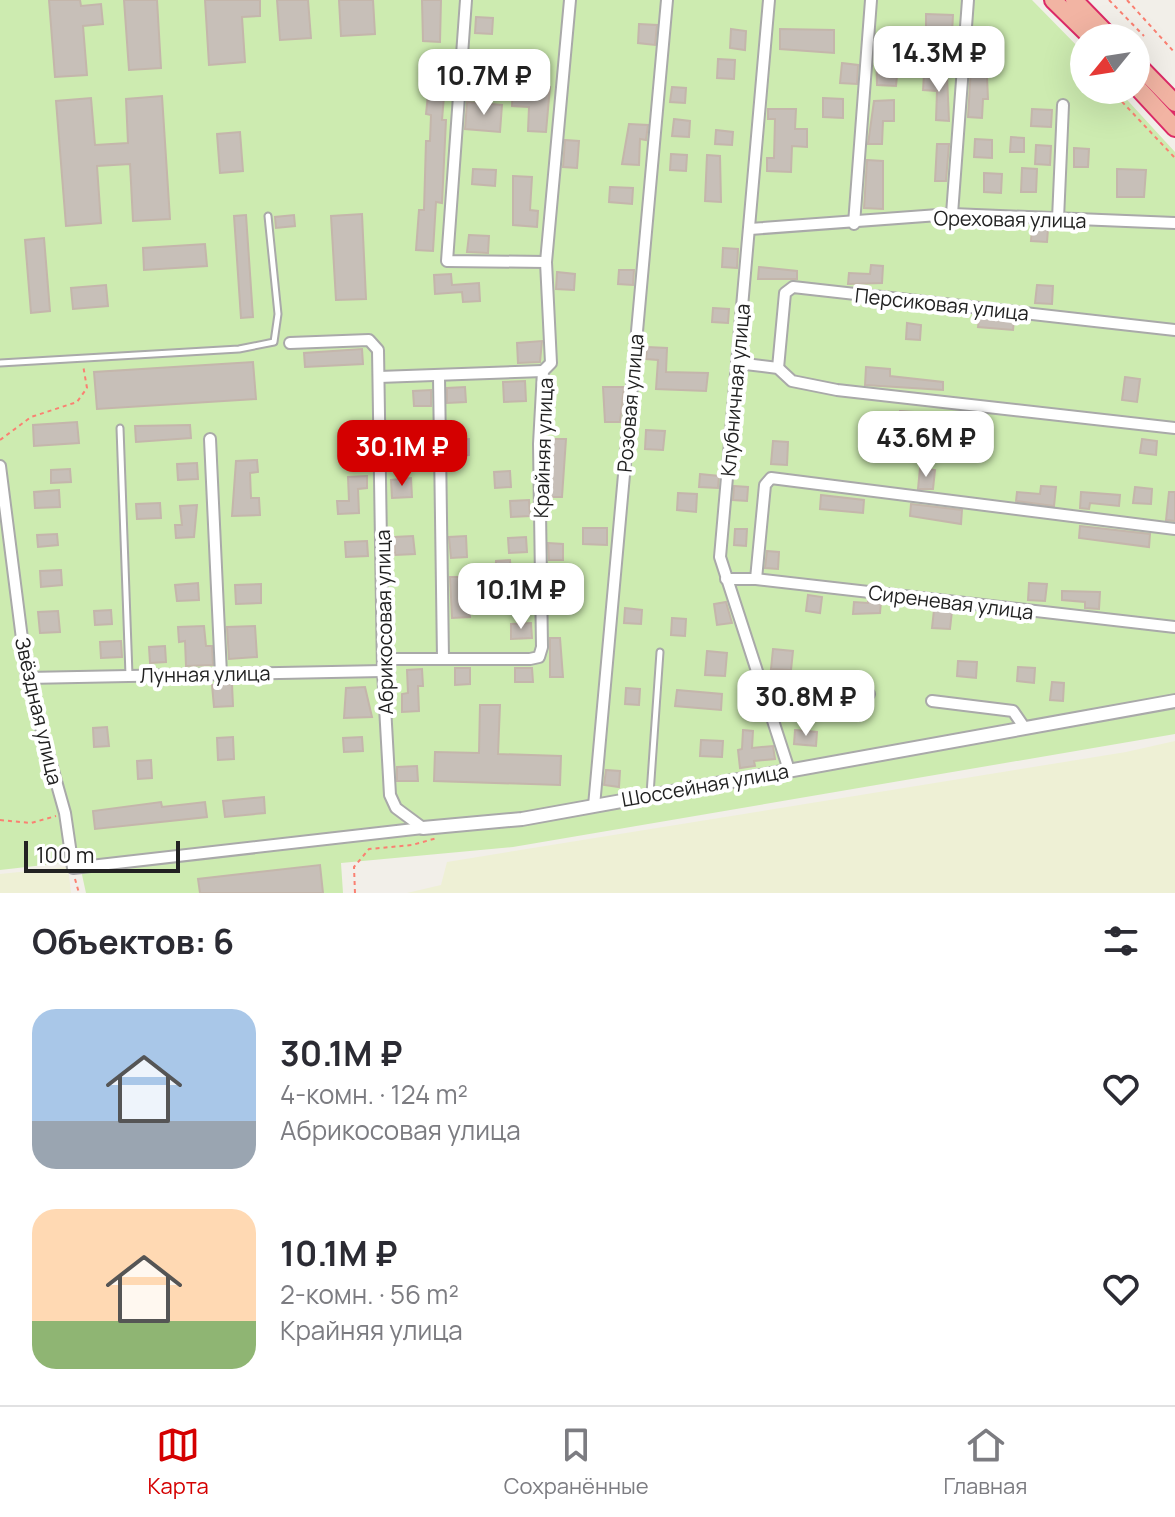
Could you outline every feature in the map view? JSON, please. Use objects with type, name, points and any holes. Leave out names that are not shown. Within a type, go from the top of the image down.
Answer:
[{"type":"highway","points":[[1053,0],[1078,24]]},
{"type":"highway","points":[[1074,0],[1097,24]]},
{"type":"highway","points":[[1150,77],[1175,103]]},
{"type":"highway","points":[[1150,101],[1175,128]]},
{"type":"street","points":[[466,0],[447,261],[546,262]]},
{"type":"street","name":"Крайняя улица","points":[[443,659],[530,659],[539,657],[542,647],[539,444],[543,371],[551,363],[546,262],[570,0]]},
{"type":"street","name":"Розовая улица","points":[[594,806],[667,0]]},
{"type":"street","name":"Клубничная улица","points":[[769,0],[720,557],[789,770]]},
{"type":"street","points":[[854,224],[871,0]]},
{"type":"street","points":[[952,214],[968,0]]},
{"type":"street","points":[[1058,219],[1063,105]]},
{"type":"street","name":"Ореховая улица","points":[[750,229],[854,224],[952,214],[1175,223]]},
{"type":"street","name":"Персиковая улица","points":[[778,368],[785,293],[793,287],[1175,330]]},
{"type":"street","name":"Абрикосовая улица","points":[[290,343],[369,340],[378,350],[383,671],[390,795],[396,808],[423,828]]},
{"type":"street","points":[[737,363],[778,368],[792,381],[837,390],[1175,428]]},
{"type":"street","points":[[379,377],[543,371]]},
{"type":"street","points":[[384,659],[443,659],[439,377]]},
{"type":"street","points":[[210,439],[221,674]]},
{"type":"street","name":"Звёздная улица","points":[[0,466],[27,678],[65,813],[73,868]]},
{"type":"street","points":[[756,579],[765,485],[771,478],[1175,529]]},
{"type":"street","name":"Сиреневая улица","points":[[726,579],[756,579],[1175,627]]},
{"type":"street","name":"Лунная улица","points":[[27,678],[383,671]]},
{"type":"street","points":[[761,680],[869,694]]},
{"type":"street","points":[[932,701],[1013,711],[1024,727]]},
{"type":"street","name":"Шоссейная улица","points":[[423,828],[522,819],[1175,701]]},
{"type":"street","points":[[73,868],[423,828]]},
{"type":"lane","points":[[0,363],[239,349],[274,342],[278,314],[268,216]]},
{"type":"lane","points":[[120,428],[129,676]]},
{"type":"lane","points":[[650,795],[660,652]]},
{"type":"path","points":[[1109,0],[1132,24]]},
{"type":"path","points":[[1127,0],[1175,53]]},
{"type":"path","points":[[1124,104],[1175,158]]},
{"type":"path","points":[[0,440],[31,417],[77,402],[87,388],[82,358]]},
{"type":"path","points":[[0,820],[31,823],[65,813]]},
{"type":"path","points":[[355,893],[354,867],[369,849],[433,842],[448,827]]},
{"type":"path","points":[[73,868],[79,893]]},
{"type":"green space","points":[[0,0],[1032,0],[1070,39],[1070,104],[1131,104],[1175,152],[1175,734],[513,847],[341,863],[343,893],[86,893],[79,861],[0,870]]},
{"type":"green space","points":[[1175,741],[1175,893],[407,893],[441,885],[447,862],[1126,752]]},
{"type":"green space","points":[[68,867],[71,893],[0,893],[0,874]]},
{"type":"building","points":[[49,0],[80,0],[81,6],[101,4],[103,24],[83,26],[87,75],[55,77]]},
{"type":"building","points":[[124,0],[157,0],[161,68],[129,70]]},
{"type":"building","points":[[205,0],[260,0],[260,16],[242,17],[245,62],[209,65]]},
{"type":"building","points":[[277,0],[308,0],[311,38],[280,40]]},
{"type":"building","points":[[339,0],[373,0],[375,34],[341,36]]},
{"type":"building","points":[[422,0],[441,0],[440,42],[423,41]]},
{"type":"building","points":[[926,14],[953,15],[952,34],[926,33]]},
{"type":"building","points":[[476,17],[493,18],[492,34],[475,33]]},
{"type":"building","points":[[639,24],[657,25],[655,45],[638,43]]},
{"type":"building","points":[[731,29],[746,31],[745,50],[730,48]]},
{"type":"building","points":[[780,29],[834,30],[834,53],[780,49]]},
{"type":"building","points":[[973,34],[981,35],[980,54],[986,54],[988,99],[983,99],[982,118],[968,117]]},
{"type":"building","points":[[876,43],[889,43],[888,76],[897,76],[896,86],[877,85]]},
{"type":"building","points":[[432,57],[450,58],[449,96],[444,96],[442,120],[446,120],[442,203],[436,202],[433,251],[416,250],[419,210],[424,210],[426,141],[430,141],[431,115],[426,114]]},
{"type":"building","points":[[718,59],[735,60],[734,79],[717,78]]},
{"type":"building","points":[[842,63],[858,65],[857,84],[840,83]]},
{"type":"building","points":[[924,74],[947,75],[949,121],[936,120],[937,91],[923,90]]},
{"type":"building","points":[[513,85],[550,87],[546,132],[528,131],[529,107],[512,106]]},
{"type":"building","points":[[672,87],[686,88],[685,103],[670,102]]},
{"type":"building","points":[[162,96],[170,219],[133,221],[130,164],[97,166],[101,223],[66,226],[56,101],[91,98],[95,145],[128,143],[126,99]]},
{"type":"building","points":[[823,98],[843,99],[843,118],[823,117]]},
{"type":"building","points":[[894,100],[894,121],[883,121],[882,144],[868,144],[874,101]]},
{"type":"building","points":[[467,102],[502,105],[500,132],[465,129]]},
{"type":"building","points":[[768,109],[796,109],[795,129],[807,129],[807,147],[792,146],[791,172],[767,171],[767,158],[774,158],[775,119],[768,119]]},
{"type":"building","points":[[1032,109],[1052,110],[1051,127],[1031,126]]},
{"type":"building","points":[[674,119],[690,121],[689,137],[672,136]]},
{"type":"building","points":[[629,124],[648,125],[646,140],[640,139],[639,165],[622,164]]},
{"type":"building","points":[[716,130],[733,132],[732,145],[715,144]]},
{"type":"building","points":[[240,132],[243,171],[220,173],[217,134]]},
{"type":"building","points":[[1011,137],[1024,138],[1024,152],[1010,152]]},
{"type":"building","points":[[975,139],[992,140],[992,158],[974,157]]},
{"type":"building","points":[[565,140],[579,141],[577,168],[563,167]]},
{"type":"building","points":[[937,144],[949,144],[946,181],[935,181]]},
{"type":"building","points":[[1036,145],[1051,146],[1050,165],[1035,164]]},
{"type":"building","points":[[1074,148],[1089,149],[1088,167],[1074,167]]},
{"type":"building","points":[[671,154],[687,155],[686,171],[670,170]]},
{"type":"building","points":[[707,155],[720,156],[721,202],[705,201]]},
{"type":"building","points":[[867,160],[883,161],[883,209],[864,208]]},
{"type":"building","points":[[1022,168],[1037,169],[1036,192],[1021,192]]},
{"type":"building","points":[[473,169],[496,170],[495,186],[472,184]]},
{"type":"building","points":[[1117,169],[1146,170],[1144,197],[1117,197]]},
{"type":"building","points":[[984,173],[1002,174],[1001,193],[984,192]]},
{"type":"building","points":[[513,176],[532,177],[530,210],[538,211],[537,227],[513,225]]},
{"type":"building","points":[[610,187],[633,188],[632,204],[609,202]]},
{"type":"building","points":[[362,214],[366,299],[336,300],[331,216]]},
{"type":"building","points":[[246,215],[253,317],[241,318],[234,216]]},
{"type":"building","points":[[294,215],[295,226],[276,228],[275,217]]},
{"type":"building","points":[[1032,228],[1048,229],[1047,242],[1031,241]]},
{"type":"building","points":[[469,235],[489,236],[488,253],[467,252]]},
{"type":"building","points":[[44,238],[50,311],[31,313],[25,240]]},
{"type":"building","points":[[205,244],[207,266],[144,270],[143,248]]},
{"type":"building","points":[[723,248],[738,249],[737,268],[722,267]]},
{"type":"building","points":[[871,265],[883,266],[882,283],[848,284],[849,273],[870,274]]},
{"type":"building","points":[[759,267],[797,271],[797,279],[758,279]]},
{"type":"building","points":[[619,270],[634,270],[633,285],[618,284]]},
{"type":"building","points":[[557,272],[575,274],[574,290],[556,289]]},
{"type":"building","points":[[451,274],[452,285],[479,283],[480,301],[463,302],[462,292],[435,294],[434,275]]},
{"type":"building","points":[[106,285],[108,306],[73,309],[71,288]]},
{"type":"building","points":[[1037,285],[1053,286],[1052,304],[1035,303]]},
{"type":"building","points":[[713,308],[729,309],[728,323],[712,322]]},
{"type":"building","points":[[979,318],[1014,320],[1013,330],[978,327]]},
{"type":"building","points":[[907,323],[921,325],[920,340],[906,339]]},
{"type":"building","points":[[542,341],[540,362],[518,363],[517,343]]},
{"type":"building","points":[[647,347],[667,348],[666,372],[708,373],[706,391],[656,389],[658,360],[646,359]]},
{"type":"building","points":[[362,349],[363,364],[305,367],[304,353]]},
{"type":"building","points":[[253,362],[256,399],[97,409],[94,372]]},
{"type":"building","points":[[866,367],[890,369],[890,376],[943,382],[943,390],[865,385]]},
{"type":"building","points":[[1125,377],[1140,379],[1137,402],[1122,400]]},
{"type":"building","points":[[525,381],[526,401],[504,402],[503,382]]},
{"type":"building","points":[[465,387],[466,402],[447,403],[447,388]]},
{"type":"building","points":[[603,387],[624,387],[620,422],[605,422]]},
{"type":"building","points":[[431,390],[431,406],[414,406],[413,391]]},
{"type":"building","points":[[900,411],[913,412],[911,431],[899,430]]},
{"type":"building","points":[[959,412],[977,414],[976,425],[958,423]]},
{"type":"building","points":[[77,422],[79,443],[34,446],[33,425]]},
{"type":"building","points":[[190,425],[191,438],[136,442],[135,426]]},
{"type":"building","points":[[646,430],[665,431],[663,450],[645,449]]},
{"type":"building","points":[[469,439],[469,455],[451,456],[450,440]]},
{"type":"building","points":[[547,439],[566,439],[562,497],[551,497]]},
{"type":"building","points":[[1142,439],[1157,441],[1156,455],[1140,453]]},
{"type":"building","points":[[773,441],[788,442],[787,465],[771,464]]},
{"type":"building","points":[[402,444],[403,460],[388,461],[387,445]]},
{"type":"building","points":[[257,460],[258,472],[250,473],[251,498],[259,498],[260,515],[232,516],[236,461]]},
{"type":"building","points":[[197,463],[198,479],[178,480],[177,464]]},
{"type":"building","points":[[920,468],[935,470],[933,489],[918,489]]},
{"type":"building","points":[[70,469],[71,482],[51,483],[51,470]]},
{"type":"building","points":[[510,471],[511,487],[495,488],[494,472]]},
{"type":"building","points":[[700,474],[719,476],[718,488],[699,487]]},
{"type":"building","points":[[367,476],[367,488],[358,489],[359,513],[338,514],[337,501],[349,501],[348,477]]},
{"type":"building","points":[[411,478],[412,497],[392,498],[391,480]]},
{"type":"building","points":[[734,486],[748,487],[747,501],[733,500]]},
{"type":"building","points":[[1041,486],[1056,487],[1054,506],[1016,501],[1017,492],[1040,494]]},
{"type":"building","points":[[1135,487],[1152,489],[1151,504],[1133,503]]},
{"type":"building","points":[[59,490],[60,507],[35,508],[34,492]]},
{"type":"building","points":[[1081,492],[1120,495],[1119,506],[1090,503],[1089,509],[1080,508]]},
{"type":"building","points":[[1169,492],[1175,492],[1175,521],[1166,520]]},
{"type":"building","points":[[678,493],[697,494],[696,512],[677,510]]},
{"type":"building","points":[[821,495],[864,500],[863,513],[820,509]]},
{"type":"building","points":[[529,500],[530,516],[511,517],[510,501]]},
{"type":"building","points":[[160,503],[161,518],[137,519],[136,504]]},
{"type":"building","points":[[911,504],[962,510],[961,524],[910,516]]},
{"type":"building","points":[[197,505],[194,537],[176,538],[175,525],[182,525],[180,506]]},
{"type":"building","points":[[1080,526],[1150,534],[1149,547],[1079,538]]},
{"type":"building","points":[[583,528],[607,528],[607,545],[583,544]]},
{"type":"building","points":[[735,529],[747,529],[746,546],[734,545]]},
{"type":"building","points":[[57,534],[58,545],[38,547],[37,535]]},
{"type":"building","points":[[413,536],[415,554],[395,555],[394,537]]},
{"type":"building","points":[[466,536],[467,557],[451,558],[449,537]]},
{"type":"building","points":[[526,537],[527,552],[509,553],[508,538]]},
{"type":"building","points":[[367,541],[368,556],[346,557],[345,542]]},
{"type":"building","points":[[548,543],[563,544],[563,560],[549,560]]},
{"type":"building","points":[[767,551],[779,552],[778,569],[765,568]]},
{"type":"building","points":[[510,560],[512,585],[495,586],[496,561]]},
{"type":"building","points":[[61,570],[62,585],[41,587],[40,571]]},
{"type":"building","points":[[450,577],[465,577],[470,617],[452,618]]},
{"type":"building","points":[[198,583],[199,600],[177,601],[175,585]]},
{"type":"building","points":[[1029,583],[1047,584],[1045,601],[1028,600]]},
{"type":"building","points":[[261,584],[261,603],[236,604],[235,585]]},
{"type":"building","points":[[549,585],[564,585],[563,603],[549,603]]},
{"type":"building","points":[[1062,591],[1100,592],[1099,609],[1085,608],[1085,602],[1062,600]]},
{"type":"building","points":[[808,595],[822,597],[820,613],[806,611]]},
{"type":"building","points":[[868,600],[881,601],[880,613],[853,614],[854,602],[868,603]]},
{"type":"building","points":[[726,602],[732,623],[717,625],[714,604]]},
{"type":"building","points":[[625,608],[642,610],[641,624],[624,623]]},
{"type":"building","points":[[111,610],[112,624],[95,625],[94,611]]},
{"type":"building","points":[[934,610],[952,611],[950,629],[932,628]]},
{"type":"building","points":[[58,611],[60,632],[40,633],[38,612]]},
{"type":"building","points":[[672,618],[686,619],[685,636],[671,635]]},
{"type":"building","points":[[531,623],[532,638],[511,639],[511,624]]},
{"type":"building","points":[[204,626],[206,646],[212,646],[213,665],[186,666],[185,641],[179,642],[178,627]]},
{"type":"building","points":[[255,626],[257,657],[229,659],[227,627]]},
{"type":"building","points":[[550,638],[560,638],[563,677],[550,677]]},
{"type":"building","points":[[121,641],[122,657],[101,658],[100,642]]},
{"type":"building","points":[[165,646],[166,662],[150,663],[149,647]]},
{"type":"building","points":[[773,649],[793,651],[791,670],[771,669]]},
{"type":"building","points":[[707,651],[727,653],[725,676],[705,675]]},
{"type":"building","points":[[958,661],[977,662],[976,678],[957,676]]},
{"type":"building","points":[[1018,667],[1035,668],[1034,683],[1017,681]]},
{"type":"building","points":[[455,668],[470,668],[470,684],[455,685]]},
{"type":"building","points":[[515,668],[532,668],[533,682],[515,682]]},
{"type":"building","points":[[422,669],[423,686],[418,686],[419,711],[402,712],[402,694],[408,693],[407,670]]},
{"type":"building","points":[[1052,682],[1064,683],[1063,701],[1050,700]]},
{"type":"building","points":[[232,684],[233,706],[214,707],[212,685]]},
{"type":"building","points":[[365,687],[372,717],[344,718],[346,688]]},
{"type":"building","points":[[626,688],[640,689],[639,705],[625,704]]},
{"type":"building","points":[[677,690],[722,694],[721,710],[675,706]]},
{"type":"building","points":[[480,705],[500,705],[498,754],[561,756],[560,785],[434,781],[435,752],[479,753]]},
{"type":"building","points":[[107,727],[109,746],[94,747],[93,728]]},
{"type":"building","points":[[743,730],[753,731],[752,748],[773,746],[775,759],[754,761],[755,766],[740,768],[738,750],[742,749]]},
{"type":"building","points":[[795,730],[817,732],[816,746],[794,744]]},
{"type":"building","points":[[233,737],[234,759],[218,760],[217,738]]},
{"type":"building","points":[[362,737],[363,751],[344,752],[343,738]]},
{"type":"building","points":[[701,740],[723,741],[722,757],[700,756]]},
{"type":"building","points":[[151,760],[152,778],[138,779],[137,761]]},
{"type":"building","points":[[417,766],[418,781],[397,781],[397,767]]},
{"type":"building","points":[[606,770],[620,771],[619,787],[604,785]]},
{"type":"building","points":[[264,797],[265,813],[225,817],[223,801]]},
{"type":"building","points":[[161,802],[162,807],[205,802],[207,817],[95,829],[93,811]]},
{"type":"building","points":[[320,865],[323,893],[200,893],[198,879]]}]
